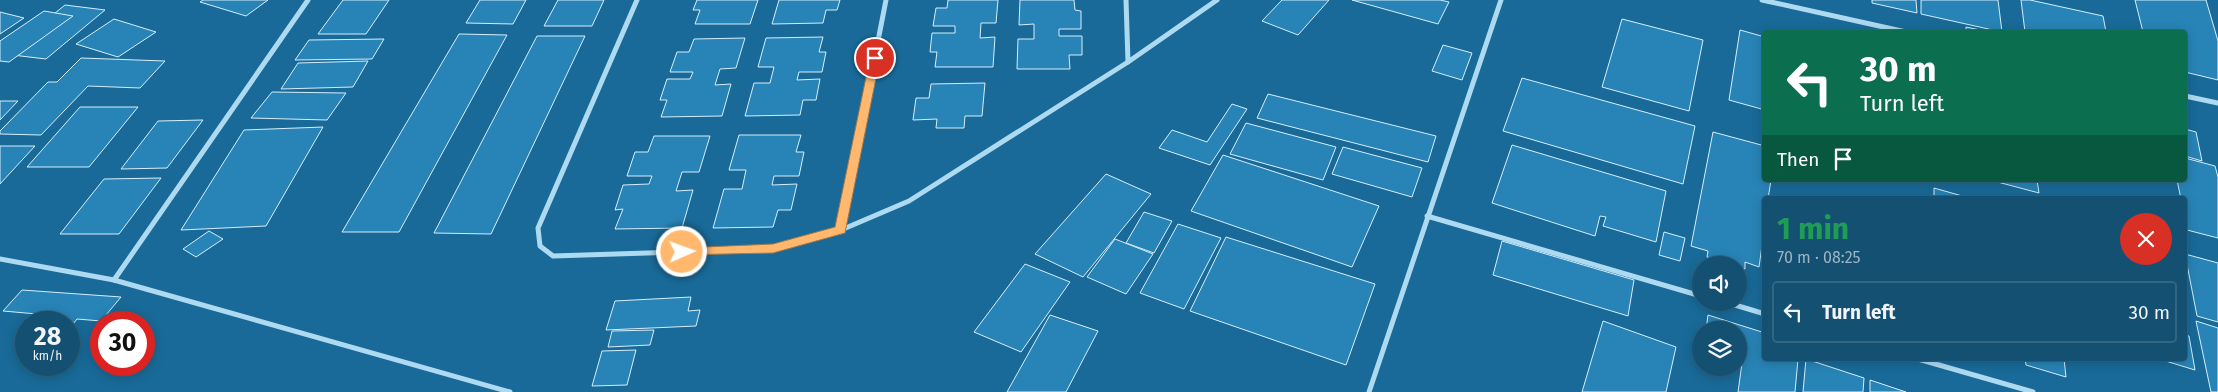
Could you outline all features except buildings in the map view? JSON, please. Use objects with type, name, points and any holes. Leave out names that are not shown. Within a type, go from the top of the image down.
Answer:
[{"type":"street","points":[[114,280],[308,0]]},
{"type":"street","points":[[637,0],[538,228],[540,246],[553,256],[773,249],[841,230],[909,200],[1128,62],[1218,0]]},
{"type":"street","points":[[841,230],[886,0]]},
{"type":"street","points":[[1126,0],[1128,62]]},
{"type":"street","points":[[1369,392],[1501,0]]},
{"type":"street","points":[[1762,0],[1897,30]]},
{"type":"street","points":[[2187,96],[2218,103]]},
{"type":"street","points":[[1427,216],[1692,293]]},
{"type":"street","points":[[0,259],[114,280],[510,392]]},
{"type":"street","points":[[1747,309],[1762,313]]},
{"type":"street","points":[[1925,361],[2033,392]]},
{"type":"route","points":[[682,252],[773,249],[841,230],[875,58]]}]
